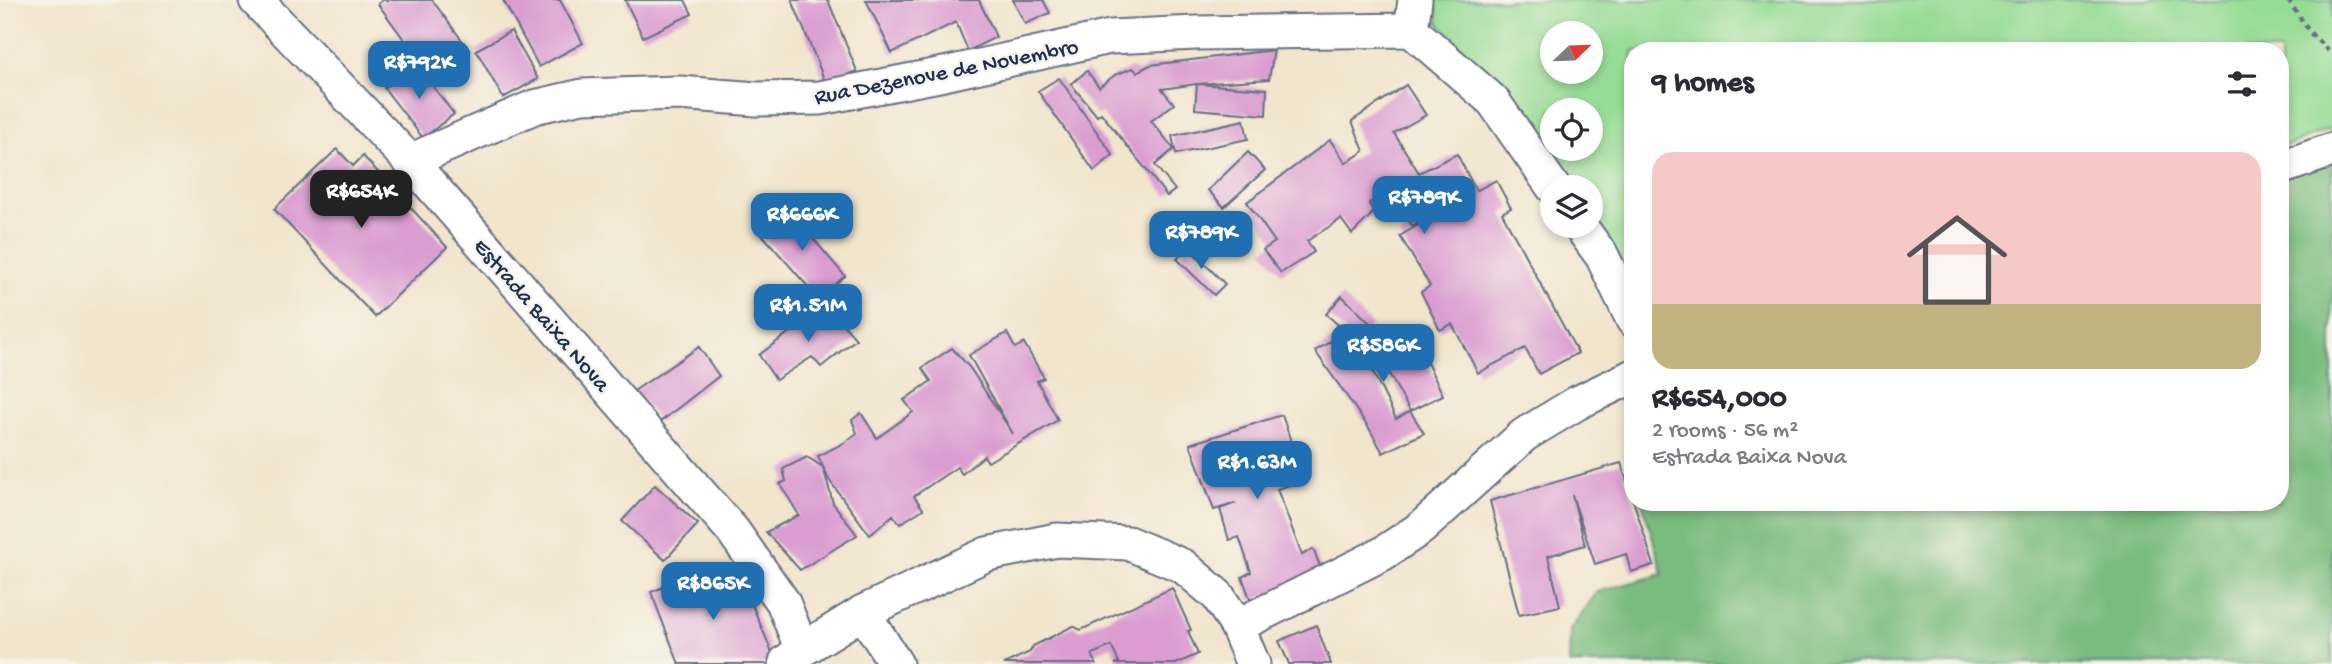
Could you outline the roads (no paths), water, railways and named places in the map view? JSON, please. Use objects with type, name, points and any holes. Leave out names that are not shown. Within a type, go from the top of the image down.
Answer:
[{"type":"street","name":"Estrada Baixa Nova","points":[[257,0],[410,161],[733,531],[783,602],[793,657]]},
{"type":"street","name":"Rua Dezenove de Novembro","points":[[410,161],[534,107],[582,96],[679,93],[757,99],[820,97],[944,74],[1110,37],[1196,33],[1413,15]]},
{"type":"street","points":[[1413,15],[1493,101],[1545,175]]},
{"type":"street","points":[[2289,165],[2332,150]]},
{"type":"street","points":[[1589,238],[1602,256],[1624,301]]},
{"type":"street","points":[[1237,626],[1392,548],[1421,528],[1524,435],[1577,403],[1624,380]]},
{"type":"street","points":[[793,657],[863,612],[987,554],[1057,540],[1128,542],[1183,566],[1218,596],[1237,626],[1253,664]]},
{"type":"street","points":[[863,612],[896,664]]}]
